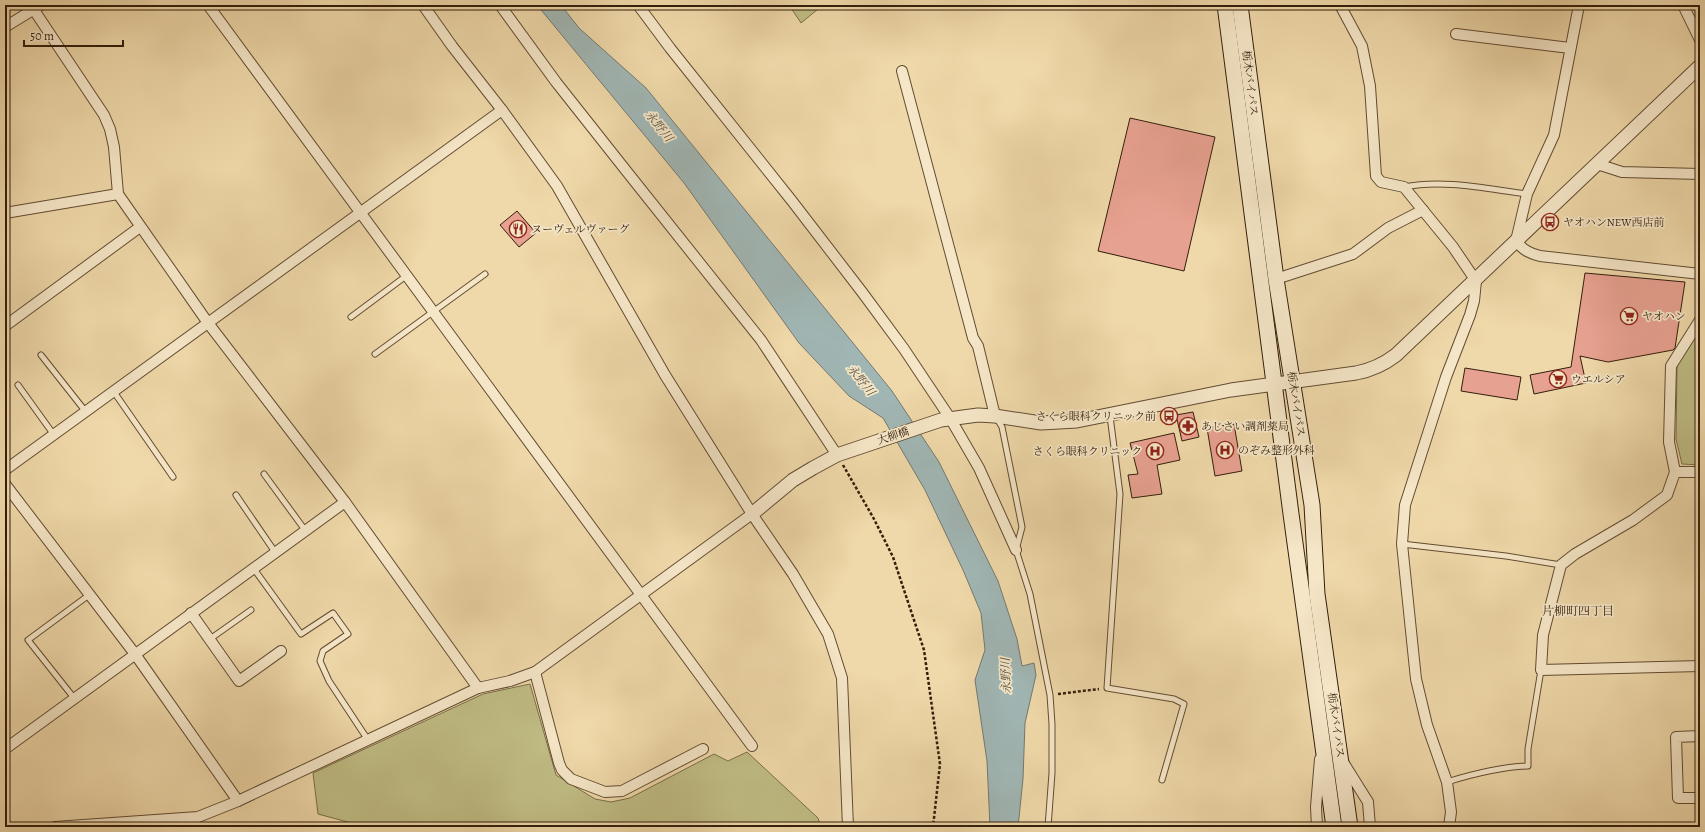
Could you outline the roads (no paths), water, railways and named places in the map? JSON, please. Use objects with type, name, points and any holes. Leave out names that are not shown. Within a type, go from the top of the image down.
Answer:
[{"type":"main road","name":"栃木バイパス","points":[[1225,5],[1291,514],[1334,827]]},
{"type":"main road","name":"栃木バイパス","points":[[1240,5],[1276,279],[1312,505],[1317,594],[1350,827]]},
{"type":"street","points":[[208,5],[359,213],[643,595],[752,746]]},
{"type":"street","points":[[423,5],[557,186],[664,375],[752,514],[793,574],[828,634],[842,678],[848,827]]},
{"type":"street","points":[[500,5],[556,82],[761,340],[842,453]]},
{"type":"street","points":[[638,5],[670,48],[744,139],[904,349],[945,419],[979,468],[1016,550]]},
{"type":"street","points":[[1340,5],[1362,46],[1370,86],[1376,176],[1381,182],[1404,187],[1453,247],[1476,281],[1474,301],[1470,315],[1446,377],[1405,505],[1402,544],[1416,679],[1427,725],[1447,782],[1451,812],[1449,827]]},
{"type":"street","points":[[1579,5],[1554,135],[1527,194],[1516,241],[1521,248],[1530,254],[1540,256],[1700,274]]},
{"type":"street","points":[[1683,5],[1700,40]]},
{"type":"street","points":[[6,26],[38,8],[104,115],[110,129],[116,166],[118,194],[208,323],[344,502],[478,688]]},
{"type":"street","points":[[1456,34],[1570,48]]},
{"type":"street","name":"大柳橋","points":[[752,514],[793,480],[842,453],[945,419],[978,415],[995,416],[1029,422],[1058,423],[1077,421],[1231,390],[1373,370],[1396,356],[1699,69]]},
{"type":"street","points":[[902,71],[973,338],[978,346],[995,416]]},
{"type":"street","points":[[5,470],[502,110]]},
{"type":"street","points":[[1597,164],[1622,172],[1700,174]]},
{"type":"street","points":[[5,213],[118,194]]},
{"type":"street","points":[[1276,279],[1353,254],[1388,228],[1423,210]]},
{"type":"street","points":[[5,326],[140,226]]},
{"type":"street","points":[[1700,320],[1671,366],[1669,442],[1675,472],[1667,495],[1633,520],[1575,554],[1561,565],[1543,635],[1541,670],[1700,666]]},
{"type":"street","points":[[1675,472],[1700,472]]},
{"type":"street","points":[[5,484],[135,654],[238,801]]},
{"type":"street","points":[[5,749],[344,502]]},
{"type":"street","points":[[56,827],[186,822],[238,801],[478,688],[510,681],[534,672],[643,595],[752,514]]},
{"type":"street","points":[[191,613],[239,681],[281,651]]},
{"type":"street","points":[[534,672],[559,763],[562,770],[571,779],[605,792],[622,792],[703,749]]},
{"type":"street","points":[[1318,827],[1316,808],[1322,736]]},
{"type":"street","points":[[1700,736],[1676,737],[1678,798],[1700,798]]},
{"type":"street","points":[[1340,758],[1368,802],[1370,827]]},
{"type":"lane","points":[[1404,187],[1419,184],[1460,185],[1527,194]]},
{"type":"lane","points":[[375,354],[432,311],[485,274]]},
{"type":"lane","points":[[351,317],[406,276]]},
{"type":"lane","points":[[41,355],[86,412]]},
{"type":"lane","points":[[18,385],[54,435]]},
{"type":"lane","points":[[114,392],[173,477]]},
{"type":"lane","points":[[1110,415],[1120,494],[1107,688],[1174,699],[1184,704],[1162,780]]},
{"type":"lane","points":[[995,416],[1002,427],[1022,527],[1016,550],[1030,594],[1050,695],[1052,724],[1052,773],[1048,827]]},
{"type":"lane","points":[[264,474],[305,530]]},
{"type":"lane","points":[[236,495],[275,552]]},
{"type":"lane","points":[[1402,544],[1506,556],[1561,565]]},
{"type":"lane","points":[[254,569],[301,634],[333,613],[348,634],[323,651],[320,661],[329,681],[368,740]]},
{"type":"lane","points":[[74,698],[28,640],[89,594]]},
{"type":"lane","points":[[210,639],[250,610]]},
{"type":"lane","points":[[1447,782],[1511,766],[1528,766],[1528,749],[1541,670]]},
{"type":"water","name":"永野川","points":[[537,5],[561,5],[579,28],[646,88],[892,391],[939,462],[998,581],[1017,639],[1022,666],[1034,663],[1036,675],[1025,723],[1023,779],[1018,827],[990,827],[987,761],[975,680],[985,650],[981,613],[963,570],[925,490],[883,418],[849,396],[799,343],[684,183]]},
{"type":"place","name":"ヤオハンNEW西店前","points":[[1550,222]]},
{"type":"place","name":"ヌーヴェルヴァーグ","points":[[518,229]]},
{"type":"place","name":"ヤオハン","points":[[1629,316]]},
{"type":"place","name":"ウエルシア","points":[[1558,379]]},
{"type":"place","name":"さくら眼科クリニック前","points":[[1169,416]]},
{"type":"place","name":"あじさい調剤薬局","points":[[1188,426]]},
{"type":"place","name":"のぞみ整形外科","points":[[1225,450]]},
{"type":"place","name":"さくら眼科クリニック","points":[[1155,451]]},
{"type":"district","name":"片柳町四丁目","points":[[1578,611]]}]
